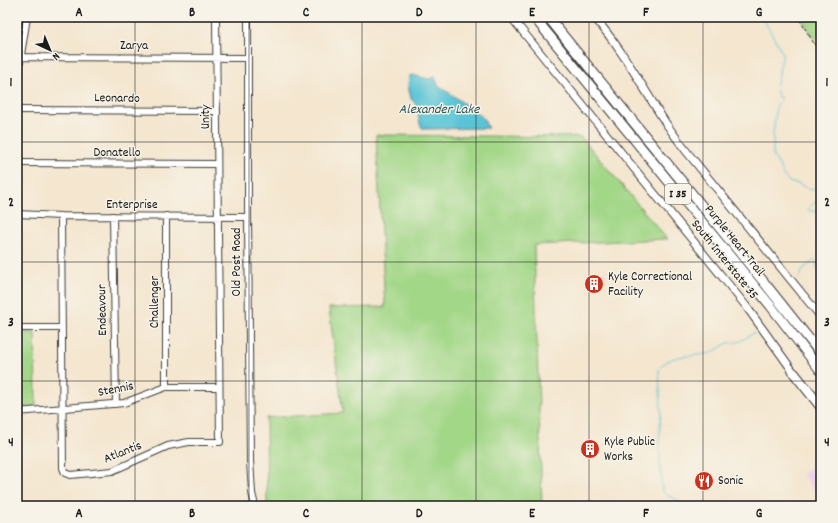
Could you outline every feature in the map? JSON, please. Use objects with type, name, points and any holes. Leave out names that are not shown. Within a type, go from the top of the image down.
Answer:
[{"type":"highway","name":"Purple Heart Trail","points":[[534,17],[765,299],[821,371]]},
{"type":"highway","name":"Purple Heart Trail","points":[[548,17],[772,291],[821,354]]},
{"type":"highway","points":[[794,373],[821,407]]},
{"type":"main road","name":"South Interstate 35","points":[[511,17],[746,306],[821,412]]},
{"type":"main road","points":[[594,17],[623,55],[666,124],[687,152],[821,317]]},
{"type":"street","points":[[17,80],[27,17]]},
{"type":"street","name":"Unity","points":[[216,17],[218,217]]},
{"type":"street","name":"Old Post Road","points":[[248,17],[250,460],[252,493],[255,506]]},
{"type":"street","name":"Zarya","points":[[20,57],[248,58]]},
{"type":"street","name":"Leonardo","points":[[17,110],[217,111]]},
{"type":"street","name":"Donatello","points":[[17,163],[217,164]]},
{"type":"street","name":"Enterprise","points":[[17,214],[60,216],[248,217]]},
{"type":"street","name":"Atlantis","points":[[60,216],[63,468],[64,474],[70,475],[112,471],[168,446],[189,442],[220,442],[218,217]]},
{"type":"street","name":"Endeavour","points":[[113,216],[116,404]]},
{"type":"street","name":"Challenger","points":[[166,216],[166,387]]},
{"type":"street","points":[[17,328],[62,328]]},
{"type":"street","name":"Stennis","points":[[17,412],[116,404],[131,401],[166,387],[219,387]]},
{"type":"shaded area","points":[[821,461],[821,499],[802,474]]},
{"type":"green space","points":[[800,17],[821,17],[821,47]]},
{"type":"green space","points":[[376,135],[581,137],[667,239],[534,245],[542,506],[267,506],[266,418],[343,413],[329,308],[385,307]]},
{"type":"green space","points":[[17,332],[35,333],[36,406],[17,408]]},
{"type":"water","name":"Alexander Lake","points":[[412,75],[429,79],[434,76],[437,83],[441,87],[483,118],[488,128],[423,129],[419,121],[418,110],[411,99],[408,85],[409,76]]},
{"type":"waterway","points":[[762,17],[783,54],[776,86],[778,97],[781,98],[781,100],[776,108],[773,134],[773,156],[783,175],[789,182],[799,184],[810,190],[816,188],[821,191]]},
{"type":"waterway","points":[[821,198],[808,208],[810,211],[817,211],[818,216],[816,225],[821,227]]},
{"type":"waterway","points":[[799,278],[804,268],[814,261],[817,262],[817,268],[821,268]]},
{"type":"waterway","points":[[684,506],[682,503],[662,491],[659,445],[661,412],[659,369],[670,360],[682,356],[710,353],[727,343],[738,342],[754,333]]},
{"type":"railway","points":[[798,17],[821,55]]},
{"type":"place","name":"Kyle Correctional Facility","points":[[594,284]]},
{"type":"place","name":"Kyle Public Works","points":[[590,449]]},
{"type":"place","name":"Sonic","points":[[704,481]]}]
